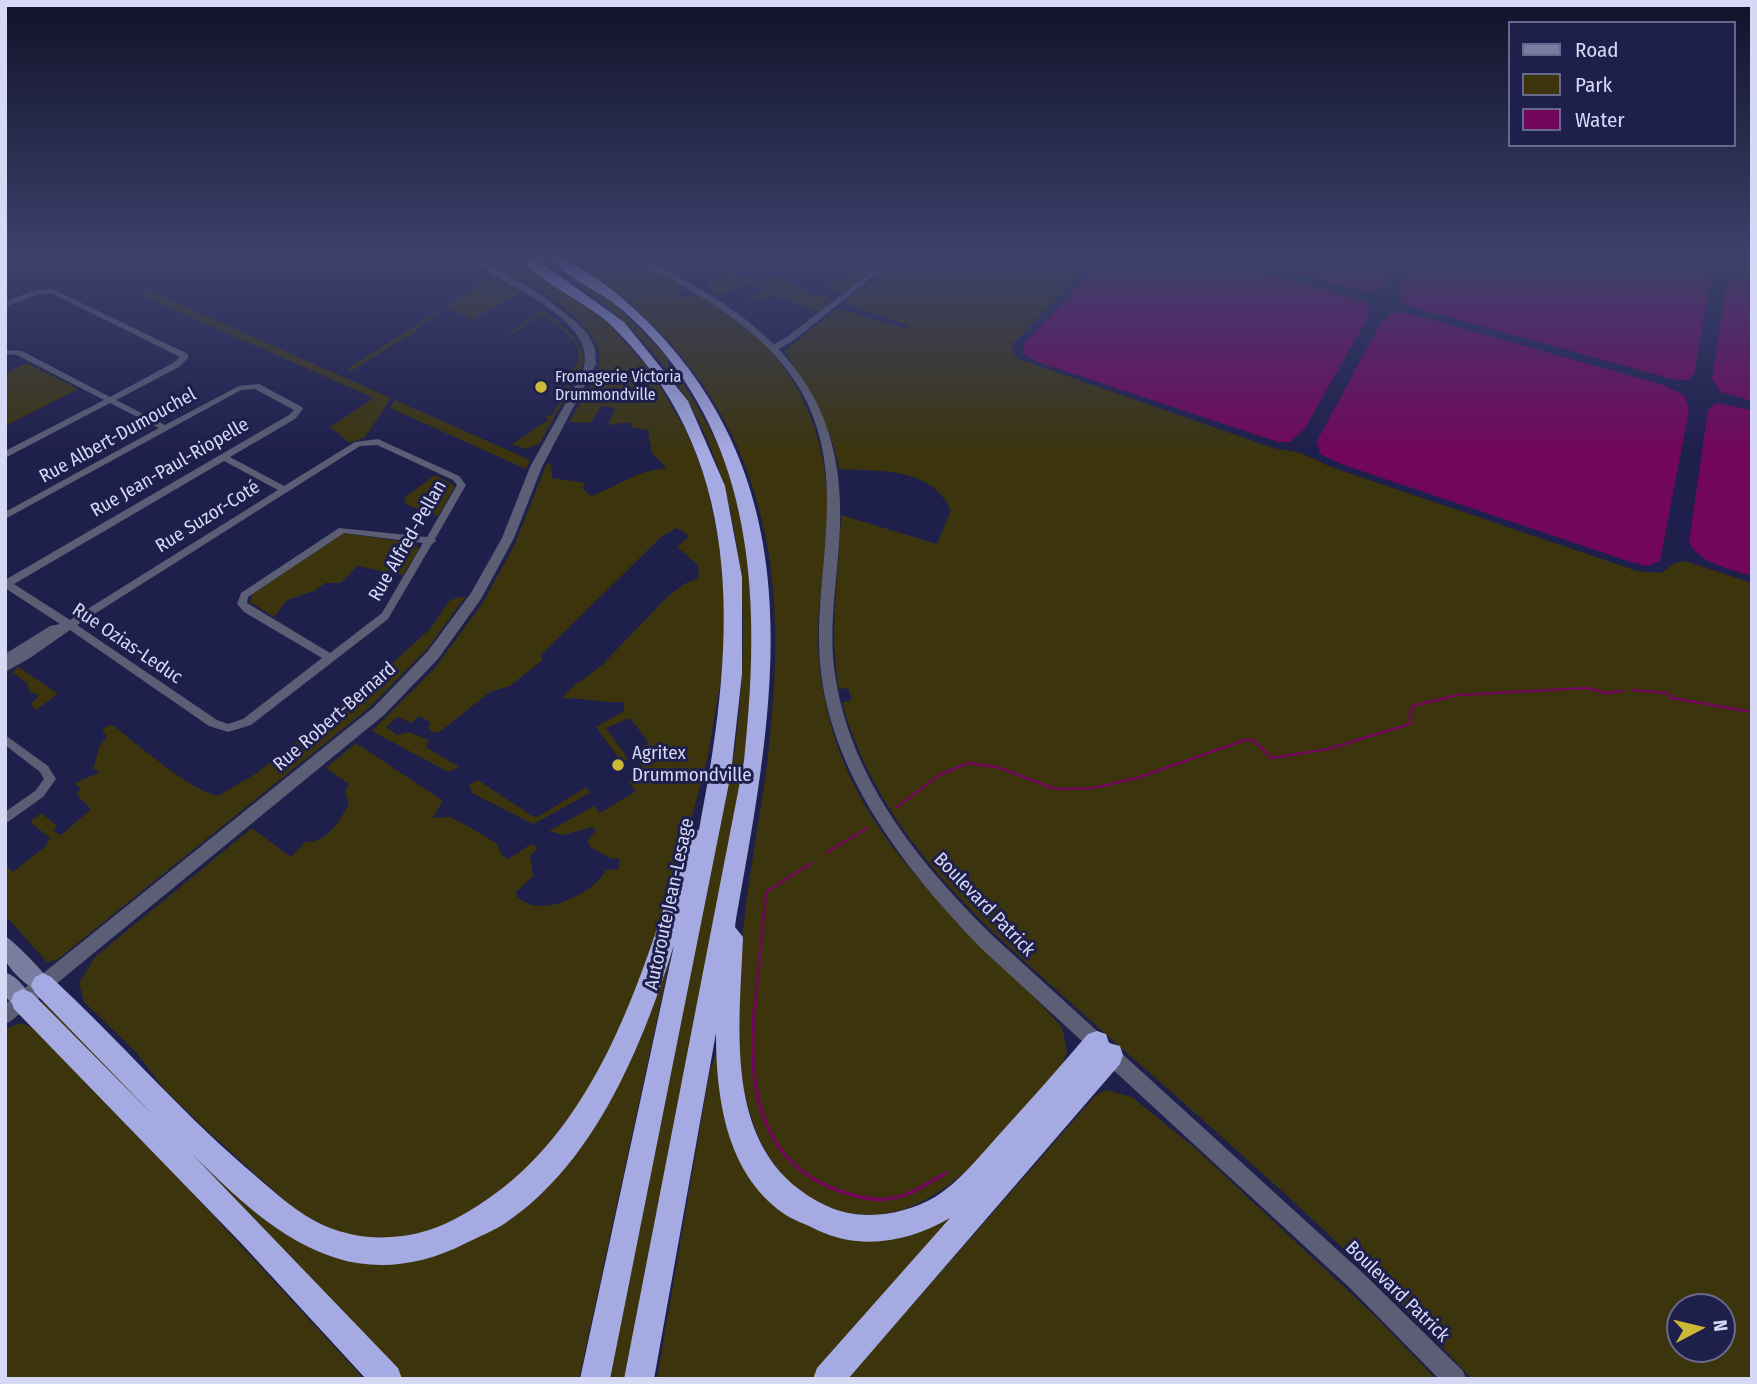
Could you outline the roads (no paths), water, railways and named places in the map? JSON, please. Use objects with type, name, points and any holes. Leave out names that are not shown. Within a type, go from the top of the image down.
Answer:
[{"type":"highway","name":"Autoroute Jean-Lesage","points":[[595,1379],[723,761],[734,672],[736,591],[726,518],[709,461],[680,401],[635,341],[616,324]]},
{"type":"highway","points":[[639,1379],[757,740],[764,651],[760,561],[744,491],[718,425],[674,356],[641,324]]},
{"type":"highway","points":[[24,1000],[303,1230],[341,1247],[370,1252],[403,1251],[434,1243],[474,1226],[512,1201],[551,1162],[594,1102],[625,1044],[649,984],[723,761]]},
{"type":"highway","points":[[735,866],[726,1049],[734,1109],[746,1143],[763,1175],[788,1198],[815,1216],[843,1226],[876,1229],[919,1220],[947,1204],[983,1172],[1104,1049]]},
{"type":"highway","points":[[24,1000],[233,1214],[387,1379]]},
{"type":"highway","points":[[828,1379],[1104,1049]]},
{"type":"main road","points":[[5,945],[29,974],[24,1000]]},
{"type":"main road","points":[[5,981],[24,1000]]},
{"type":"street","points":[[5,455],[184,359],[182,352],[122,324]]},
{"type":"street","name":"Rue Robert-Bernard","points":[[24,1000],[379,711],[442,645],[481,588],[508,538],[533,474],[587,374],[592,358],[583,336],[569,324]]},
{"type":"street","name":"Boulevard Patrick","points":[[749,324],[774,348],[812,404],[831,458],[834,516],[826,617],[826,657],[834,704],[856,766],[884,819],[945,900],[1348,1273],[1455,1379]]},
{"type":"street","points":[[774,348],[809,324]]},
{"type":"street","points":[[7,351],[165,428]]},
{"type":"street","name":"Rue Albert-Dumouchel","points":[[5,516],[165,428],[248,386]]},
{"type":"street","name":"Rue Jean-Paul-Riopelle","points":[[6,583],[298,411],[295,405],[258,387],[248,386]]},
{"type":"street","name":"Rue Suzor-Coté","points":[[5,668],[353,446],[366,441]]},
{"type":"street","name":"Rue Alfred-Pellan","points":[[232,728],[247,722],[386,616],[461,490],[460,480],[378,442],[366,441]]},
{"type":"street","points":[[223,457],[284,490]]},
{"type":"street","points":[[330,659],[247,609],[242,604],[244,595],[342,530],[431,541]]},
{"type":"street","name":"Rue Ozias-Leduc","points":[[6,583],[213,723],[232,728]]},
{"type":"street","name":"Rue Suzor-Coté","points":[[5,659],[54,629],[69,625]]},
{"type":"street","points":[[5,739],[44,769],[50,779],[39,794],[5,819]]},
{"type":"water","points":[[1043,324],[1364,324],[1305,428],[1290,442],[1278,442],[1038,362],[1023,353],[1024,344]]},
{"type":"water","points":[[1381,324],[1445,324],[1660,384],[1684,395],[1689,410],[1660,561],[1647,566],[1344,465],[1320,454],[1317,441]]},
{"type":"water","points":[[1472,324],[1703,324],[1694,374],[1688,380],[1676,380]]},
{"type":"water","points":[[1720,324],[1752,324],[1752,401],[1721,392],[1712,379]]},
{"type":"water","points":[[1716,403],[1752,410],[1752,576],[1708,561],[1700,556],[1689,542],[1708,410]]},
{"type":"waterway","points":[[897,807],[939,775],[968,763],[997,767],[1056,789],[1093,788],[1137,778],[1245,740],[1253,740],[1272,758],[1328,749],[1410,724],[1412,706],[1458,695],[1588,688],[1606,693],[1623,691]]},
{"type":"waterway","points":[[1633,690],[1667,693],[1672,698],[1752,712]]},
{"type":"waterway","points":[[826,853],[867,828]]},
{"type":"waterway","points":[[755,1004],[766,892],[811,863]]},
{"type":"waterway","points":[[755,1003],[753,1060],[756,1088],[763,1115],[774,1139],[790,1160],[812,1178],[846,1193],[873,1199],[907,1194],[946,1173]]},
{"type":"place","name":"Fromagerie Victoria Drummondville","points":[[541,387]]},
{"type":"place","name":"Agritex Drummondville","points":[[618,765]]}]
